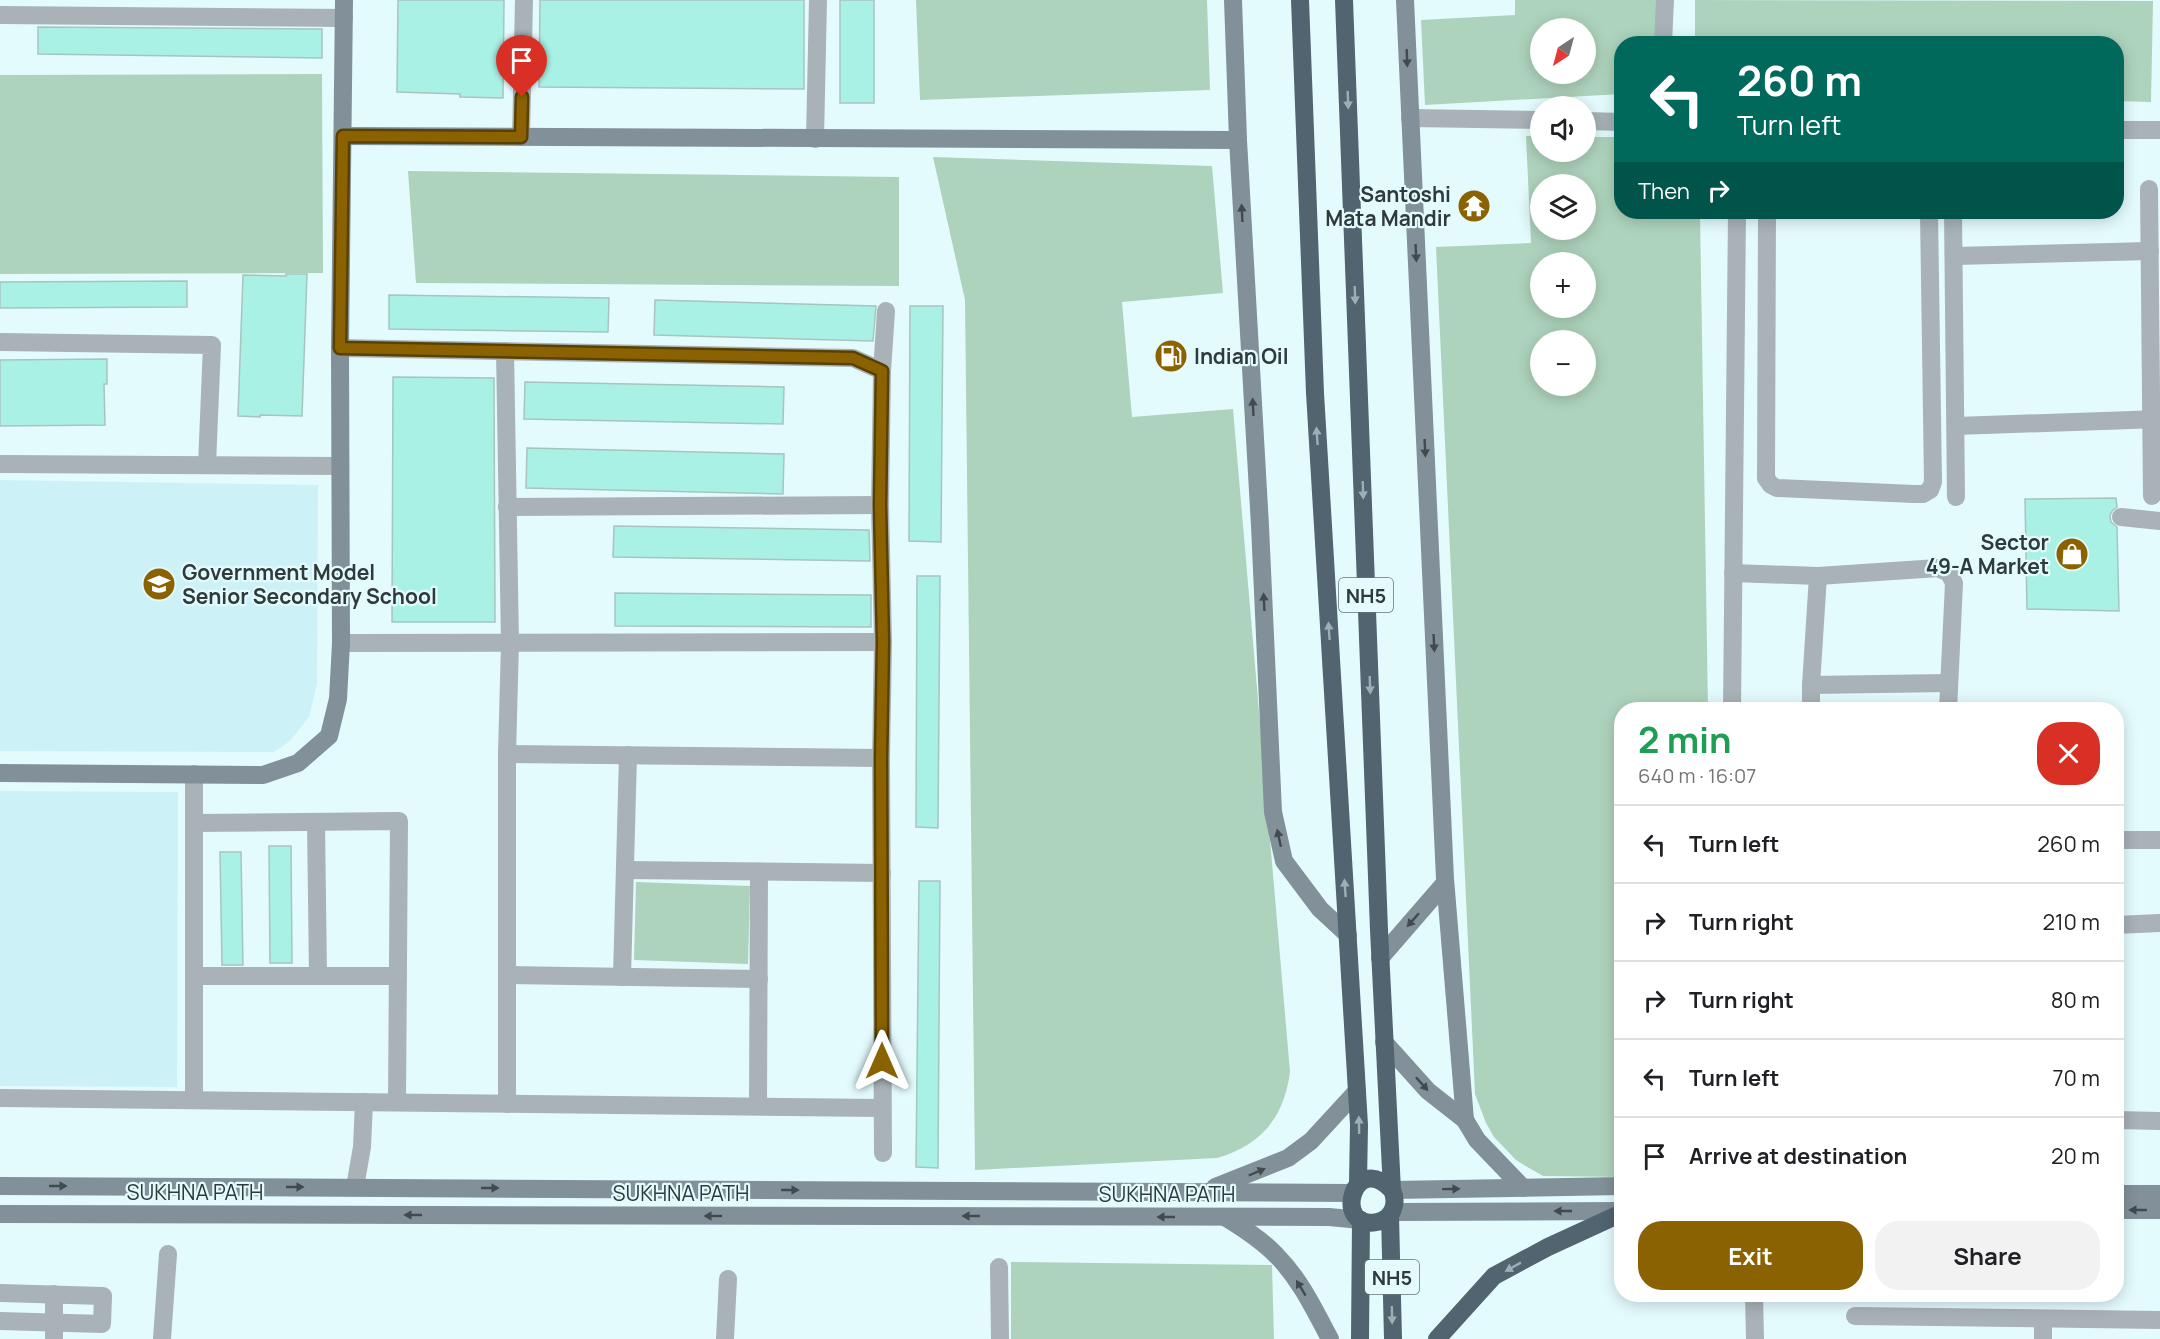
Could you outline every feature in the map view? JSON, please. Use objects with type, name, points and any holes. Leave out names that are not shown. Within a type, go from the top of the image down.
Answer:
[{"type":"highway","name":"NH5","points":[[1300,0],[1315,393],[1359,1125],[1355,1188],[1350,1203],[1361,1220],[1360,1339]]},
{"type":"highway","name":"NH5","points":[[1344,0],[1380,958],[1392,1190],[1395,1201],[1391,1213],[1393,1339]]},
{"type":"highway","points":[[1355,1188],[1367,1179],[1377,1179],[1385,1182],[1392,1190]]},
{"type":"highway","points":[[1361,1220],[1371,1223],[1382,1221],[1391,1213]]},
{"type":"highway","points":[[1437,1339],[1494,1276],[1614,1216]]},
{"type":"street","points":[[521,137],[524,0]]},
{"type":"street","points":[[815,139],[818,0]]},
{"type":"street","points":[[1233,0],[1238,140],[1261,538],[1273,812],[1284,861],[1320,909],[1348,935]]},
{"type":"street","points":[[1405,0],[1445,883],[1465,1120]]},
{"type":"street","points":[[1663,36],[1665,0]]},
{"type":"street","points":[[0,15],[217,9],[344,9],[340,348],[341,643],[338,699],[329,736],[298,763],[263,775],[0,772]]},
{"type":"street","points":[[1410,118],[1530,120]]},
{"type":"street","points":[[1596,121],[1614,122]]},
{"type":"street","points":[[2124,130],[2160,130]]},
{"type":"street","points":[[343,136],[1238,140]]},
{"type":"street","points":[[2149,189],[2156,419],[2152,496]]},
{"type":"street","points":[[1732,702],[1737,219]]},
{"type":"street","points":[[1767,219],[1766,478],[1771,485],[1777,488],[1923,494],[1930,490],[1933,482],[1929,219]]},
{"type":"street","points":[[1953,219],[1956,497]]},
{"type":"street","points":[[1955,256],[2150,251]]},
{"type":"street","points":[[884,1153],[881,758],[883,642],[880,505],[882,371],[886,311]]},
{"type":"street","points":[[0,342],[212,345],[207,465]]},
{"type":"street","points":[[340,348],[853,358],[882,371]]},
{"type":"street","points":[[506,351],[510,643],[507,754],[507,1104]]},
{"type":"street","points":[[1956,426],[2156,419]]},
{"type":"street","points":[[0,464],[340,466]]},
{"type":"street","points":[[507,507],[880,505]]},
{"type":"street","points":[[2121,517],[2160,521]]},
{"type":"street","points":[[1733,573],[1818,576],[1938,568],[1949,573],[1954,583],[1948,702]]},
{"type":"street","points":[[1811,702],[1818,576]]},
{"type":"street","points":[[341,643],[883,642]]},
{"type":"street","points":[[1811,685],[1948,683]]},
{"type":"street","points":[[507,754],[881,758]]},
{"type":"street","points":[[622,977],[628,755]]},
{"type":"street","points":[[194,774],[194,1101]]},
{"type":"street","points":[[194,823],[399,821],[397,1102]]},
{"type":"street","points":[[316,822],[318,976]]},
{"type":"street","points":[[2124,840],[2160,840]]},
{"type":"street","points":[[625,870],[882,873]]},
{"type":"street","points":[[758,1106],[759,872]]},
{"type":"street","points":[[1380,958],[1445,883]]},
{"type":"street","points":[[2124,925],[2160,923]]},
{"type":"street","points":[[507,975],[759,979]]},
{"type":"street","points":[[194,976],[398,976]]},
{"type":"street","points":[[1384,1042],[1428,1091],[1465,1120],[1478,1140],[1523,1188]]},
{"type":"street","points":[[1202,1192],[1288,1158],[1311,1141],[1357,1091]]},
{"type":"street","points":[[0,1098],[882,1108]]},
{"type":"street","points":[[355,1188],[362,1147],[364,1102]]},
{"type":"street","points":[[2124,1120],[2160,1121]]},
{"type":"street","name":"SUKHNA PATH","points":[[0,1186],[1202,1192],[1355,1188]]},
{"type":"street","points":[[1392,1190],[1614,1186]]},
{"type":"street","points":[[2124,1194],[2160,1194]]},
{"type":"street","points":[[2124,1210],[2160,1210]]},
{"type":"street","points":[[1391,1213],[1614,1212]]},
{"type":"street","name":"SUKHNA PATH","points":[[0,1214],[1329,1217],[1361,1220]]},
{"type":"street","points":[[1225,1217],[1260,1240],[1278,1256],[1295,1278],[1330,1339]]},
{"type":"street","points":[[162,1339],[168,1254]]},
{"type":"street","points":[[999,1267],[1000,1339]]},
{"type":"street","points":[[725,1339],[728,1279]]},
{"type":"street","points":[[0,1293],[103,1296],[102,1324],[54,1331],[0,1321]]},
{"type":"street","points":[[54,1294],[54,1331]]},
{"type":"street","points":[[1754,1302],[1755,1339]]},
{"type":"street","points":[[1856,1316],[2160,1320]]},
{"type":"street","points":[[2043,1319],[2043,1339]]},
{"type":"shaded area","name":"Government Model Senior Secondary School","points":[[0,480],[318,485],[317,684],[309,717],[290,741],[274,752],[0,751]]},
{"type":"shaded area","points":[[0,791],[178,792],[177,1087],[0,1086]]},
{"type":"green space","points":[[916,0],[1207,0],[1210,90],[920,100]]},
{"type":"green space","points":[[1515,0],[1660,0],[1660,36],[1614,36],[1614,94],[1530,96],[1530,99],[1425,105],[1421,20],[1515,15]]},
{"type":"green space","points":[[1695,0],[2153,1],[2151,102],[2124,101],[2124,36],[1695,36]]},
{"type":"green space","points":[[322,74],[323,273],[0,274],[0,75]]},
{"type":"green space","points":[[1526,136],[1530,136],[1530,162],[1596,162],[1596,137],[1614,137],[1614,219],[1700,219],[1708,702],[1614,702],[1614,1177],[1543,1176],[1516,1160],[1494,1137],[1475,1094],[1436,247],[1531,243],[1531,240],[1596,240],[1596,174],[1530,174],[1530,222]]},
{"type":"green space","points":[[933,157],[1212,166],[1223,293],[1122,302],[1132,417],[1233,409],[1290,1072],[1282,1103],[1268,1127],[1246,1146],[1217,1158],[975,1170],[965,300]]},
{"type":"green space","points":[[408,171],[899,177],[899,286],[416,283]]},
{"type":"green space","points":[[636,882],[750,886],[748,964],[634,960]]},
{"type":"green space","points":[[1011,1262],[1272,1265],[1274,1339],[1011,1339]]},
{"type":"building","points":[[398,0],[504,0],[503,98],[397,92]]},
{"type":"building","points":[[540,0],[804,0],[804,89],[539,87]]},
{"type":"building","points":[[840,0],[874,0],[874,103],[840,103]]},
{"type":"building","points":[[38,27],[322,29],[322,58],[38,54]]},
{"type":"building","points":[[286,274],[307,274],[302,416],[238,416],[243,275],[286,276]]},
{"type":"building","points":[[187,281],[187,307],[0,308],[0,282]]},
{"type":"building","points":[[389,295],[609,298],[608,332],[389,329]]},
{"type":"building","points":[[655,300],[876,306],[873,341],[654,335]]},
{"type":"building","points":[[910,306],[943,306],[941,542],[909,541]]},
{"type":"building","points":[[107,359],[107,384],[104,384],[105,425],[0,426],[0,360]]},
{"type":"building","points":[[393,377],[494,378],[495,622],[392,622]]},
{"type":"building","points":[[525,382],[784,387],[783,424],[524,419]]},
{"type":"building","points":[[527,448],[784,454],[783,494],[526,488]]},
{"type":"building","name":"Sector 49-A Market","points":[[2116,498],[2117,507],[2110,516],[2111,522],[2117,527],[2119,611],[2027,609],[2025,499]]},
{"type":"building","points":[[614,526],[869,530],[870,561],[613,557]]},
{"type":"building","points":[[917,576],[940,576],[938,828],[916,827]]},
{"type":"building","points":[[615,593],[871,595],[871,627],[615,626]]},
{"type":"building","points":[[269,846],[291,846],[292,963],[270,963]]},
{"type":"building","points":[[220,852],[241,852],[243,965],[222,965]]},
{"type":"building","points":[[919,881],[940,881],[938,1168],[916,1167]]},
{"type":"place","name":"Santoshi Mata Mandir","points":[[1474,206]]},
{"type":"place","name":"Indian Oil","points":[[1171,356]]},
{"type":"place","name":"Sector 49-A Market","points":[[2072,554]]},
{"type":"place","name":"Government Model Senior Secondary School","points":[[159,584]]},
{"type":"route","points":[[522,97],[521,137],[343,136],[340,348],[853,358],[882,371],[880,505],[883,642],[882,1061]]}]
